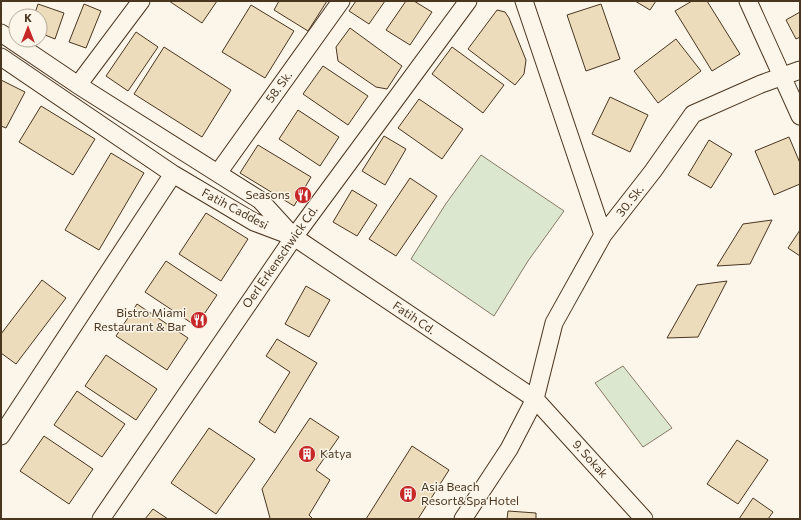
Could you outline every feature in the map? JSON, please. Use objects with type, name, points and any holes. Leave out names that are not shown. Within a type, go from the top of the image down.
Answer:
[{"type":"street","points":[[78,85],[141,1]]},
{"type":"street","name":"58. Sk.","points":[[218,173],[341,1]]},
{"type":"street","name":"Oerl Erkenschwick Cd.","points":[[101,519],[294,237],[468,1]]},
{"type":"street","points":[[524,1],[603,235]]},
{"type":"street","points":[[748,1],[800,116]]},
{"type":"street","name":"Fatih Caddesi","points":[[1,33],[78,85],[260,200],[294,237]]},
{"type":"street","name":"Fatih Caddesi","points":[[1,57],[173,174],[254,222],[294,237]]},
{"type":"street","name":"30. Sk.","points":[[463,519],[509,449],[535,399],[554,323],[603,235],[653,171],[693,114],[782,76],[800,70]]},
{"type":"street","points":[[1,436],[173,174]]},
{"type":"street","name":"Fatih Cd.","points":[[294,237],[535,399]]},
{"type":"street","name":"9. Sokak","points":[[535,399],[644,519]]},
{"type":"green space","points":[[481,155],[564,211],[528,261],[494,316],[411,259],[445,205]]},
{"type":"green space","points":[[623,366],[672,428],[643,447],[595,383]]},
{"type":"building","points":[[169,1],[217,1],[202,23]]},
{"type":"building","points":[[279,1],[327,1],[308,31],[274,10]]},
{"type":"building","points":[[356,1],[385,1],[369,24],[349,11]]},
{"type":"building","points":[[406,1],[414,1],[432,12],[410,45],[386,30]]},
{"type":"building","points":[[635,1],[656,1],[650,10]]},
{"type":"building","points":[[692,1],[707,1],[740,54],[712,71],[675,11]]},
{"type":"building","points":[[38,4],[64,13],[55,39],[48,36],[48,8],[37,8]]},
{"type":"building","points":[[84,4],[101,11],[86,48],[69,42]]},
{"type":"building","points":[[601,4],[620,59],[586,71],[567,15]]},
{"type":"building","points":[[251,5],[294,31],[265,78],[222,52]]},
{"type":"building","points":[[497,10],[505,12],[509,18],[526,60],[524,74],[515,85],[468,49]]},
{"type":"building","points":[[800,12],[800,37],[796,39],[786,20]]},
{"type":"building","points":[[350,28],[402,66],[387,89],[376,87],[338,61],[336,47]]},
{"type":"building","points":[[136,32],[158,47],[128,91],[106,76]]},
{"type":"building","points":[[676,39],[701,71],[658,103],[634,71]]},
{"type":"building","points":[[164,47],[231,90],[202,137],[134,94]]},
{"type":"building","points":[[452,47],[504,85],[483,113],[432,74]]},
{"type":"building","points":[[323,66],[368,96],[348,125],[303,94]]},
{"type":"building","points":[[1,80],[25,92],[6,128],[1,126]]},
{"type":"building","points":[[610,97],[648,115],[630,152],[592,134]]},
{"type":"building","points":[[419,99],[463,129],[442,159],[398,128]]},
{"type":"building","points":[[41,106],[95,139],[73,175],[19,142]]},
{"type":"building","points":[[298,110],[339,137],[320,166],[279,139]]},
{"type":"building","points":[[384,136],[406,149],[385,185],[362,171]]},
{"type":"building","points":[[789,137],[800,163],[800,184],[774,195],[755,151]]},
{"type":"building","points":[[709,140],[732,154],[711,188],[688,175]]},
{"type":"building","points":[[258,145],[311,177],[294,206],[240,173]]},
{"type":"building","points":[[111,153],[144,173],[99,250],[65,230]]},
{"type":"building","points":[[410,178],[437,196],[396,256],[369,239]]},
{"type":"building","points":[[352,190],[377,205],[357,236],[333,222]]},
{"type":"building","points":[[206,213],[248,239],[221,281],[179,254]]},
{"type":"building","points":[[772,220],[750,264],[717,266],[743,224]]},
{"type":"building","points":[[800,230],[800,256],[788,248]]},
{"type":"building","points":[[166,261],[217,295],[196,326],[145,292]]},
{"type":"building","points":[[42,280],[66,298],[16,364],[1,353],[1,334]]},
{"type":"building","points":[[727,281],[698,337],[667,338],[697,285]]},
{"type":"building","points":[[306,286],[330,300],[309,337],[285,324]]},
{"type":"building","points":[[137,304],[188,338],[167,370],[116,336]]},
{"type":"building","points":[[277,339],[317,363],[275,433],[259,422],[290,372],[266,356]]},
{"type":"building","points":[[106,355],[157,389],[136,420],[85,386]]},
{"type":"building","points":[[77,391],[125,424],[102,457],[54,425]]},
{"type":"building","name":"Katya","points":[[310,418],[339,437],[316,470],[330,480],[309,515],[313,519],[269,519],[270,518],[262,489]]},
{"type":"building","points":[[209,428],[255,459],[216,514],[171,483]]},
{"type":"building","points":[[44,436],[93,469],[69,504],[20,471]]},
{"type":"building","points":[[737,440],[768,460],[738,504],[707,484]]},
{"type":"building","name":"Asia Beach Resort&Spa Hotel","points":[[412,446],[449,470],[418,519],[366,519]]},
{"type":"building","points":[[753,498],[773,512],[768,519],[739,519]]},
{"type":"building","points":[[153,509],[168,519],[145,519]]},
{"type":"building","points":[[508,511],[536,513],[536,519],[507,519]]},
{"type":"place","name":"Seasons","points":[[303,195]]},
{"type":"place","name":"Bistro Miami Restaurant & Bar","points":[[199,320]]},
{"type":"place","name":"Katya","points":[[307,454]]},
{"type":"place","name":"Asia Beach Resort&Spa Hotel","points":[[408,494]]}]
